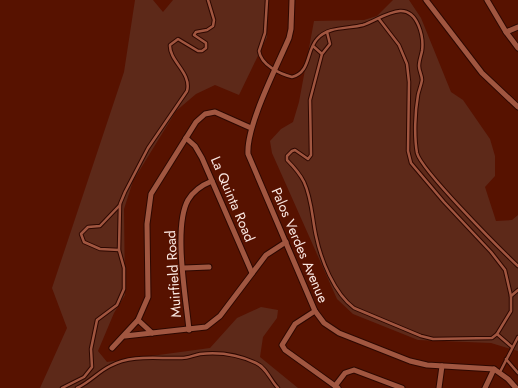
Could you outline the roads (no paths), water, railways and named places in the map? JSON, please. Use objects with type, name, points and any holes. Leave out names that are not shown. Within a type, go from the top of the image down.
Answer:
[{"type":"street","name":"Palos Verdes Avenue","points":[[292,0],[292,29],[251,128],[248,141],[248,154],[316,311],[324,322],[339,333],[418,364],[494,369],[500,372],[516,388]]},
{"type":"street","points":[[426,0],[482,73],[518,107]]},
{"type":"street","points":[[487,0],[506,32],[518,48]]},
{"type":"street","points":[[506,32],[518,27]]},
{"type":"street","points":[[112,348],[138,320],[146,306],[148,297],[147,224],[151,194],[196,122],[204,114],[215,112],[251,128]]},
{"type":"street","name":"La Quinta Road","points":[[186,138],[199,152],[252,274]]},
{"type":"street","name":"Muirfield Road","points":[[188,330],[181,233],[184,209],[196,190],[212,181]]},
{"type":"street","points":[[124,336],[188,330],[206,327],[214,323],[266,255],[286,242]]},
{"type":"street","points":[[184,268],[209,267]]},
{"type":"street","points":[[316,311],[304,317],[295,324],[282,345],[285,350],[337,387],[345,373],[354,370],[402,388]]},
{"type":"street","points":[[138,320],[152,333]]},
{"type":"street","points":[[439,388],[442,366]]},
{"type":"street","points":[[485,388],[494,369]]},
{"type":"lane","points":[[119,250],[94,247],[84,242],[80,234],[88,227],[100,226],[120,204],[135,170],[148,148],[187,91],[188,86],[186,78],[171,52],[170,44],[178,39],[198,51],[205,50],[207,46],[206,43],[194,35],[196,32],[207,30],[213,26],[214,20],[208,0]]},
{"type":"lane","points":[[267,0],[265,33],[259,51],[262,60],[288,76],[297,76],[306,66],[316,40],[327,32],[360,25],[400,11],[409,12],[417,22],[422,43],[419,64],[422,80],[418,95],[416,145],[420,160],[481,229],[518,266]]},
{"type":"lane","points":[[327,32],[330,41],[322,54],[310,100],[312,155],[308,159],[304,158],[295,150],[292,150],[287,156],[287,160],[304,181],[307,189],[311,202],[316,238],[332,282],[345,301],[365,314],[421,336],[433,339],[485,340],[497,334],[511,311],[511,296],[508,279],[503,265],[444,202],[411,163],[408,151],[409,82],[407,64],[400,45],[378,19]]},
{"type":"lane","points":[[313,46],[322,54]]},
{"type":"lane","points":[[62,388],[84,377],[92,367],[93,363],[91,349],[97,320],[118,305],[124,289],[124,268],[119,250],[120,204]]},
{"type":"lane","points":[[511,296],[518,290]]},
{"type":"lane","points":[[497,334],[512,347]]},
{"type":"lane","points":[[500,372],[518,337]]},
{"type":"lane","points":[[77,388],[84,385],[109,366],[120,362],[140,358],[184,358],[211,353],[231,355],[257,364],[267,373],[278,388]]},
{"type":"lane","points":[[506,359],[518,373]]},
{"type":"lane","points":[[84,377],[84,385]]}]
